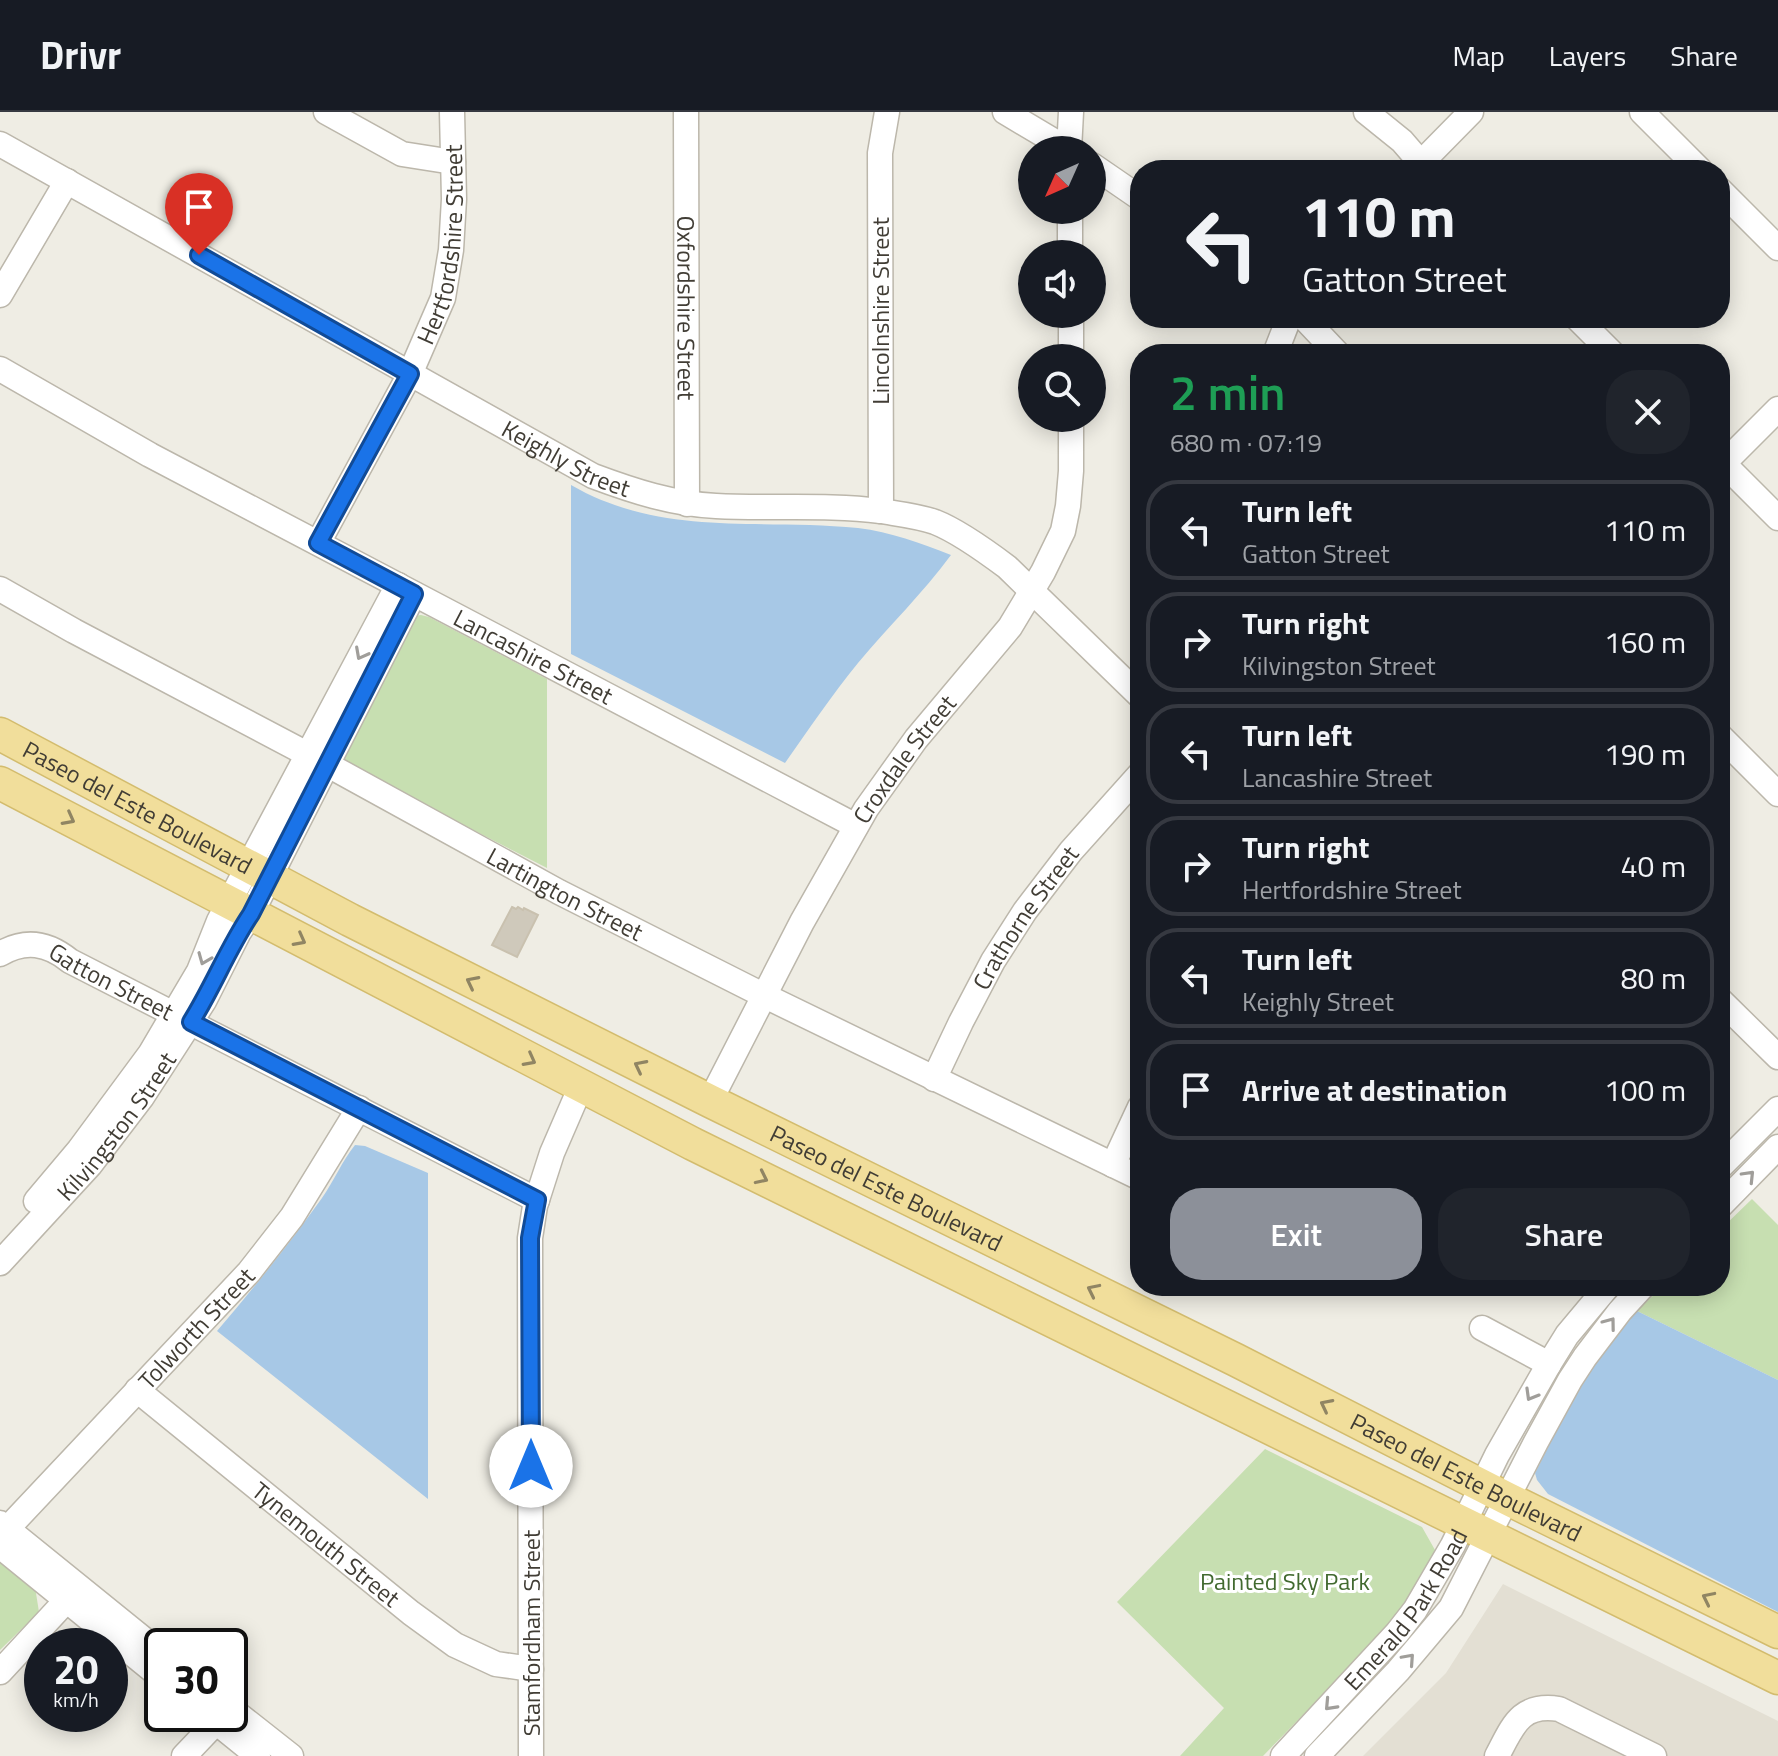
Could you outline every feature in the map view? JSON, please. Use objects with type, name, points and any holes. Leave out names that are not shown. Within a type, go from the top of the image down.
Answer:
[{"type":"main road","name":"Paseo del Este Boulevard","points":[[0,734],[350,920],[1778,1632]]},
{"type":"main road","name":"Paseo del Este Boulevard","points":[[0,783],[721,1158],[1778,1678]]},
{"type":"street","points":[[326,112],[402,154],[453,162]]},
{"type":"street","name":"Hertfordshire Street","points":[[318,543],[410,374],[443,298],[451,250],[454,199],[452,112]]},
{"type":"street","name":"Oxfordshire Street","points":[[686,112],[687,504]]},
{"type":"street","name":"Lincolnshire Street","points":[[881,511],[880,153],[887,112]]},
{"type":"street","points":[[1005,112],[1045,136]]},
{"type":"street","points":[[1070,136],[1071,112]]},
{"type":"street","points":[[1366,112],[1402,141],[1415,160]]},
{"type":"street","points":[[1428,160],[1471,112]]},
{"type":"street","points":[[1642,112],[1690,160]]},
{"type":"street","name":"Keighly Street","points":[[0,144],[593,476],[633,491],[687,504],[859,508],[936,522],[1007,567],[1130,686]]},
{"type":"street","points":[[1106,175],[1130,191]]},
{"type":"street","points":[[0,295],[67,181]]},
{"type":"street","points":[[1730,200],[1778,248]]},
{"type":"street","points":[[1313,328],[1329,344]]},
{"type":"street","points":[[1587,328],[1603,344]]},
{"type":"street","name":"Lancashire Street","points":[[0,369],[150,455],[856,826]]},
{"type":"street","points":[[1730,455],[1778,409]]},
{"type":"street","name":"Croxdale Street","points":[[710,1101],[763,995],[856,826],[916,739],[1010,627],[1057,546],[1068,506],[1071,432]]},
{"type":"street","points":[[1730,473],[1778,518]]},
{"type":"street","name":"Lartington Street","points":[[0,589],[559,892],[1130,1173]]},
{"type":"street","name":"Kilvingston Street","points":[[0,1263],[90,1165],[142,1097],[182,1018],[219,921],[240,908],[406,589]]},
{"type":"street","points":[[1730,746],[1778,794]]},
{"type":"street","name":"Crathorne Street","points":[[934,1079],[993,961],[1025,911],[1071,851],[1130,785]]},
{"type":"street","name":"Gatton Street","points":[[0,954],[25,944],[57,950],[70,961],[537,1200]]},
{"type":"street","points":[[1730,1010],[1778,1057]]},
{"type":"street","name":"Kilvingston Street","points":[[0,1238],[41,1196],[150,1054],[182,1018]]},
{"type":"street","name":"Stamfordham Street","points":[[531,1756],[530,1238],[537,1200],[552,1153],[581,1086]]},
{"type":"street","name":"Tolworth Street","points":[[2,1533],[249,1272],[292,1217],[359,1108]]},
{"type":"street","points":[[1730,1157],[1778,1109]]},
{"type":"street","points":[[1113,1165],[1130,1128]]},
{"type":"street","points":[[1730,1196],[1778,1147]]},
{"type":"street","name":"Emerald Park Road","points":[[1495,1491],[1497,1455],[1567,1335],[1600,1296]]},
{"type":"street","name":"Emerald Park Road","points":[[1283,1756],[1397,1633],[1475,1530],[1495,1491],[1541,1432],[1585,1357],[1634,1296]]},
{"type":"street","points":[[1482,1328],[1549,1364]]},
{"type":"street","name":"Tynemouth Street","points":[[137,1390],[411,1613],[455,1645],[496,1664],[531,1669]]},
{"type":"street","points":[[1317,1756],[1439,1623],[1458,1595],[1475,1530]]},
{"type":"street","points":[[2,1533],[144,1661]]},
{"type":"street","points":[[73,1594],[144,1642]]},
{"type":"street","points":[[0,1672],[73,1594]]},
{"type":"street","points":[[1497,1756],[1523,1714],[1547,1707],[1559,1709],[1654,1756]]},
{"type":"street","points":[[184,1756],[204,1732]]},
{"type":"street","points":[[235,1732],[258,1756]]},
{"type":"street","points":[[248,1732],[291,1756]]},
{"type":"shaded area","points":[[1503,1584],[1778,1721],[1778,1756],[1363,1756],[1446,1673]]},
{"type":"green space","points":[[421,615],[547,679],[547,868],[351,767],[341,755],[413,616]]},
{"type":"green space","points":[[1752,1199],[1778,1225],[1778,1380],[1637,1311],[1653,1296],[1730,1296],[1730,1220]]},
{"type":"green space","name":"Painted Sky Park","points":[[1265,1449],[1422,1527],[1435,1550],[1407,1604],[1388,1628],[1263,1756],[1180,1756],[1224,1708],[1117,1602]]},
{"type":"green space","points":[[0,1559],[35,1587],[39,1612],[0,1650]]},
{"type":"water","points":[[571,485],[606,502],[641,513],[712,523],[858,528],[894,535],[951,555],[858,663],[785,763],[571,654]]},
{"type":"water","points":[[355,1145],[365,1146],[428,1173],[428,1499],[217,1331],[310,1215]]},
{"type":"water","points":[[1637,1311],[1778,1380],[1778,1612],[1548,1494],[1537,1480],[1535,1473],[1586,1372]]},
{"type":"building","points":[[512,907],[524,908],[538,915],[517,957],[492,945]]},
{"type":"route","points":[[199,255],[410,374],[318,543],[414,594],[251,914],[191,1022],[537,1200],[530,1238],[531,1466]]}]
